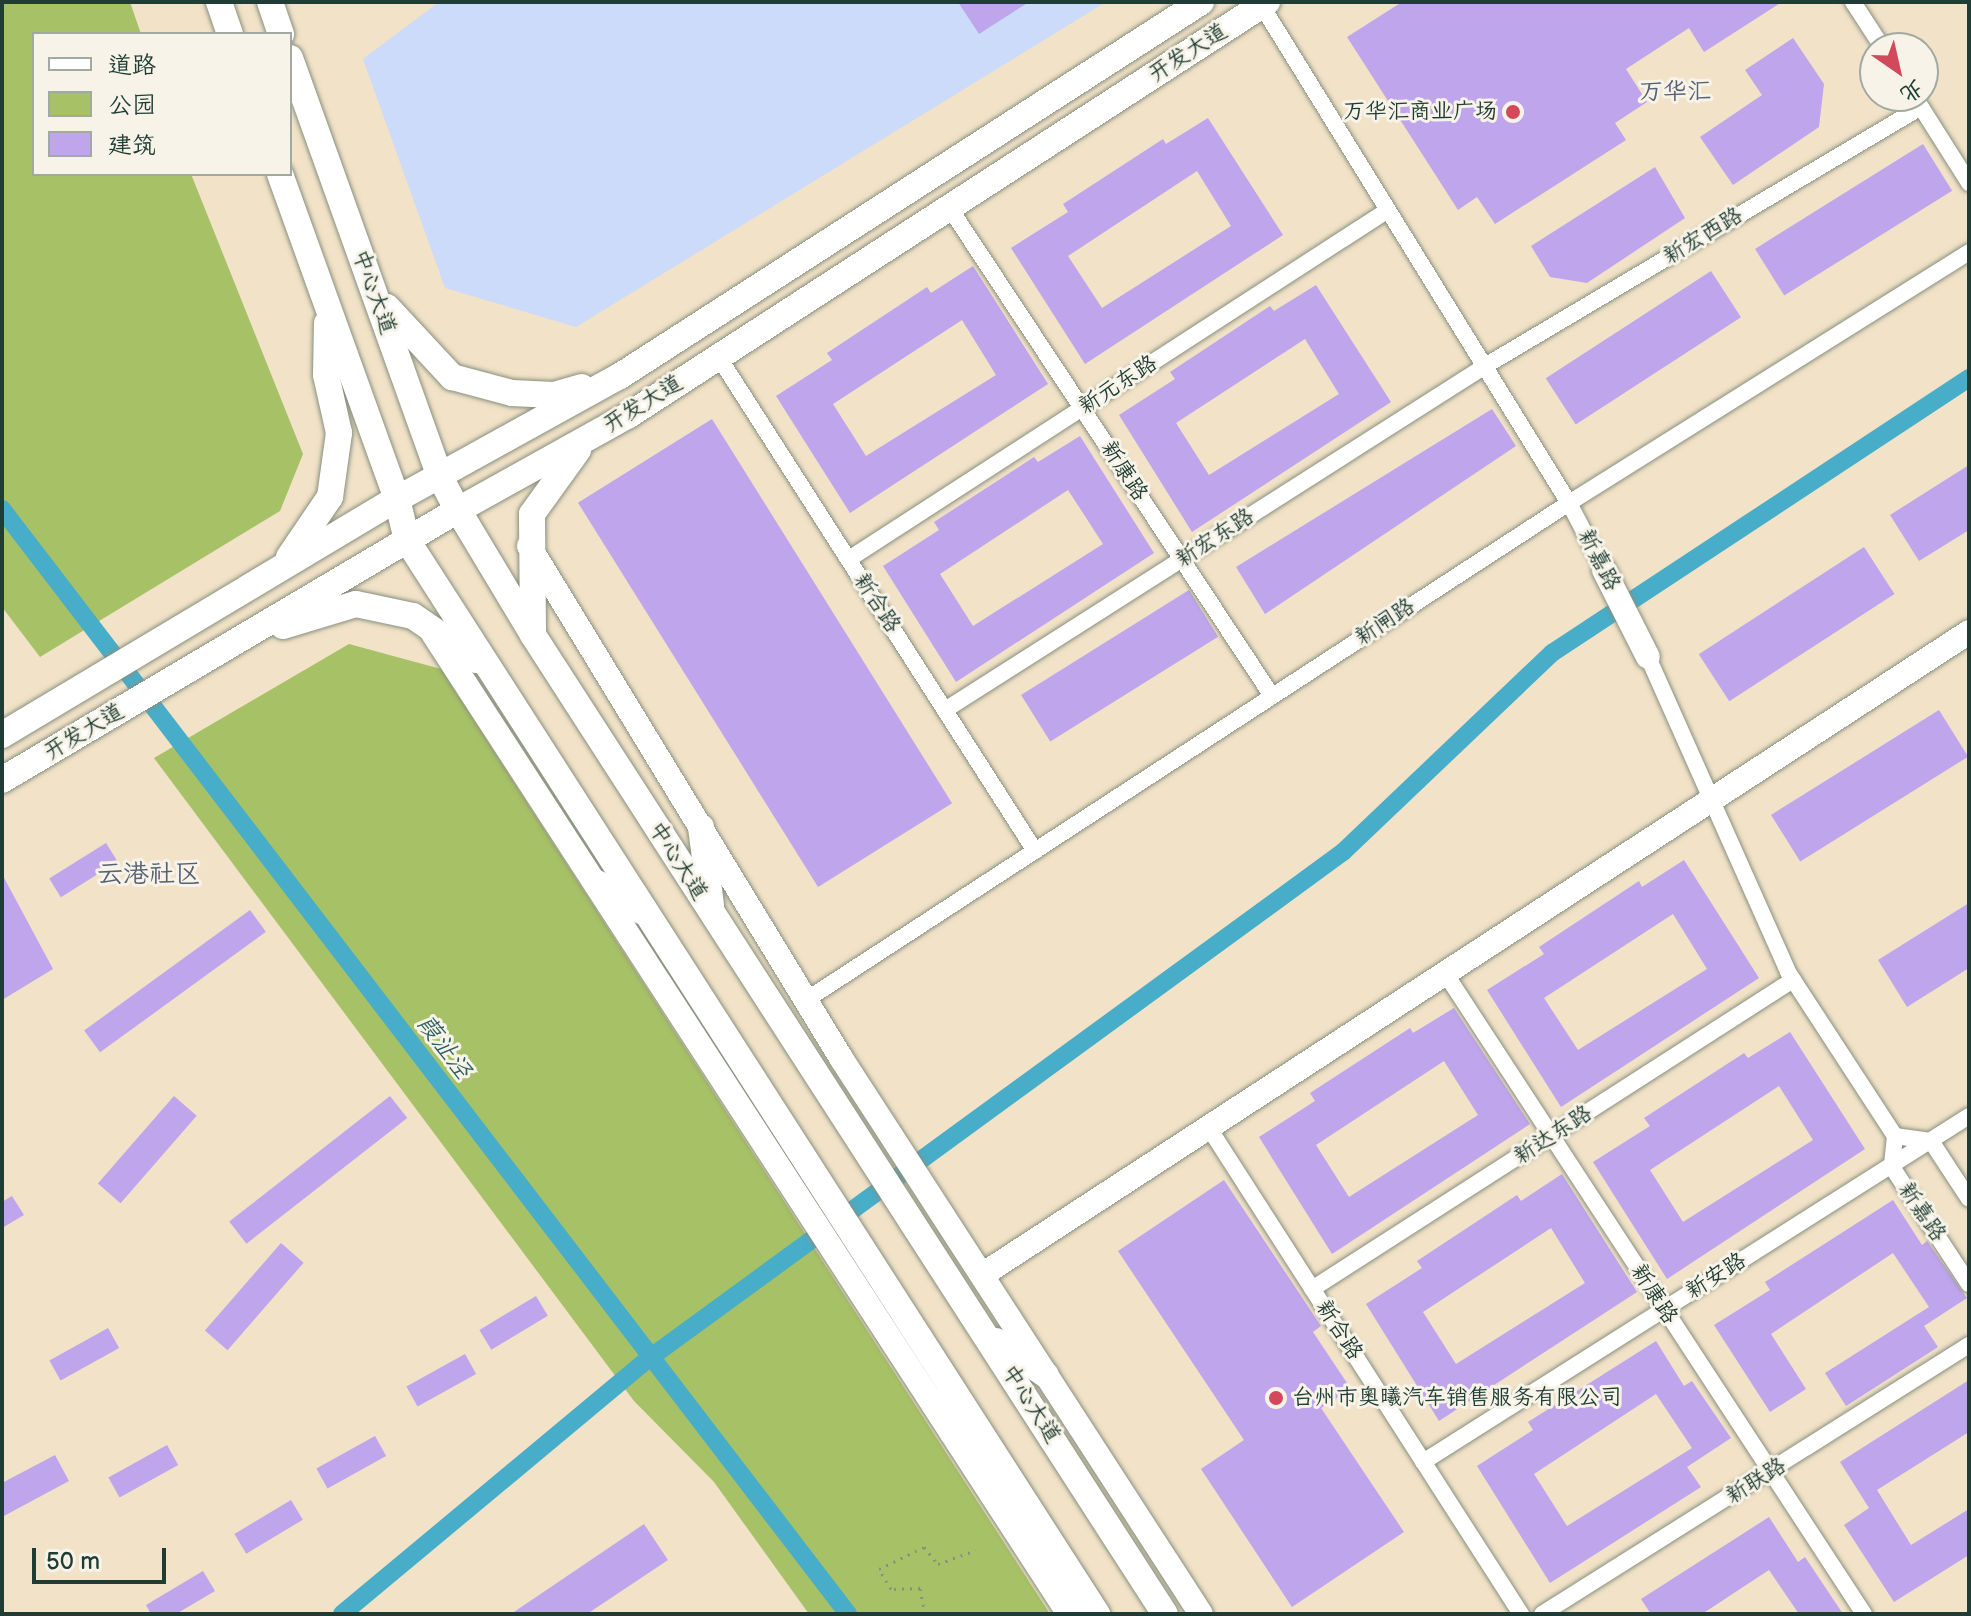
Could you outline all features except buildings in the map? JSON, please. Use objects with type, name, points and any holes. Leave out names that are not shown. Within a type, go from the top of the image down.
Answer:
[{"type":"main road","points":[[219,2],[229,32]]},
{"type":"main road","points":[[270,2],[280,32]]},
{"type":"main road","name":"开发大道","points":[[2,735],[397,499],[620,376],[1201,2]]},
{"type":"main road","name":"开发大道","points":[[2,780],[458,510],[629,415],[1264,4]]},
{"type":"main road","name":"中心大道","points":[[292,64],[439,475],[458,510],[533,635],[1165,1614]]},
{"type":"main road","points":[[281,176],[397,499],[407,540],[649,917],[804,1181]]},
{"type":"main road","points":[[372,287],[410,336],[452,377],[512,393],[554,395],[620,376]]},
{"type":"main road","points":[[279,570],[330,497],[339,433],[326,375],[327,304]]},
{"type":"main road","points":[[533,635],[529,546],[532,514],[571,455],[629,415]]},
{"type":"main road","points":[[529,546],[806,1000],[1201,1614]]},
{"type":"main road","name":"新嘉路","points":[[1604,570],[1648,657]]},
{"type":"main road","points":[[234,643],[356,604],[413,616],[492,672]]},
{"type":"main road","points":[[428,625],[597,883],[842,1239],[950,1386],[1097,1614]]},
{"type":"main road","points":[[982,1275],[1969,632]]},
{"type":"main road","points":[[701,827],[712,913]]},
{"type":"main road","points":[[597,883],[649,917]]},
{"type":"main road","points":[[842,1239],[952,1432],[1069,1614]]},
{"type":"main road","points":[[986,1334],[1046,1375]]},
{"type":"main road","points":[[950,1386],[952,1432]]},
{"type":"street","points":[[1853,2],[1873,32]]},
{"type":"street","name":"新嘉路","points":[[1264,4],[1569,503],[1604,570]]},
{"type":"street","name":"新宏西路","points":[[1485,366],[1901,112]]},
{"type":"street","points":[[1923,112],[1969,183]]},
{"type":"street","name":"新康路","points":[[949,207],[1272,696]]},
{"type":"street","name":"新元东路","points":[[849,559],[1388,210]]},
{"type":"street","name":"新闸路","points":[[806,1000],[1569,503],[1969,252]]},
{"type":"street","name":"新合路","points":[[718,356],[1035,851]]},
{"type":"street","name":"新宏东路","points":[[945,710],[1485,366]]},
{"type":"street","name":"新嘉路","points":[[1648,657],[1793,980],[1895,1136],[1892,1167],[1969,1284]]},
{"type":"street","name":"新康路","points":[[1445,973],[1864,1614]]},
{"type":"street","name":"新达东路","points":[[1312,1289],[1793,980]]},
{"type":"street","name":"新安路","points":[[1423,1462],[1969,1116]]},
{"type":"street","name":"新合路","points":[[1209,1128],[1521,1614]]},
{"type":"street","points":[[1895,1136],[1931,1141]]},
{"type":"street","name":"新嘉路","points":[[1931,1141],[1969,1199]]},
{"type":"street","name":"新联路","points":[[1542,1614],[1969,1345]]},
{"type":"path","points":[[925,1614],[920,1588],[891,1589],[879,1569],[924,1547],[938,1564],[976,1550]]},
{"type":"shaded area","points":[[439,2],[1106,2],[576,327],[445,288],[363,59]]},
{"type":"green space","points":[[2,2],[130,2],[140,32],[32,32],[32,176],[192,176],[303,454],[280,511],[40,657],[2,607]]},
{"type":"green space","points":[[349,644],[441,669],[1050,1614],[809,1614],[714,1482],[634,1401],[154,758]]},
{"type":"waterway","points":[[342,1614],[651,1357],[1343,852],[1552,653],[1969,378]]},
{"type":"waterway","name":"葭沚泾","points":[[2,509],[848,1614]]},
{"type":"place","name":"万华汇商业广场","points":[[1513,112]]},
{"type":"place","name":"台州市奥曦汽车销售服务有限公司","points":[[1276,1398]]},
{"type":"district","name":"万华汇","points":[[1675,92]]},
{"type":"district","name":"云港社区","points":[[149,875]]}]
